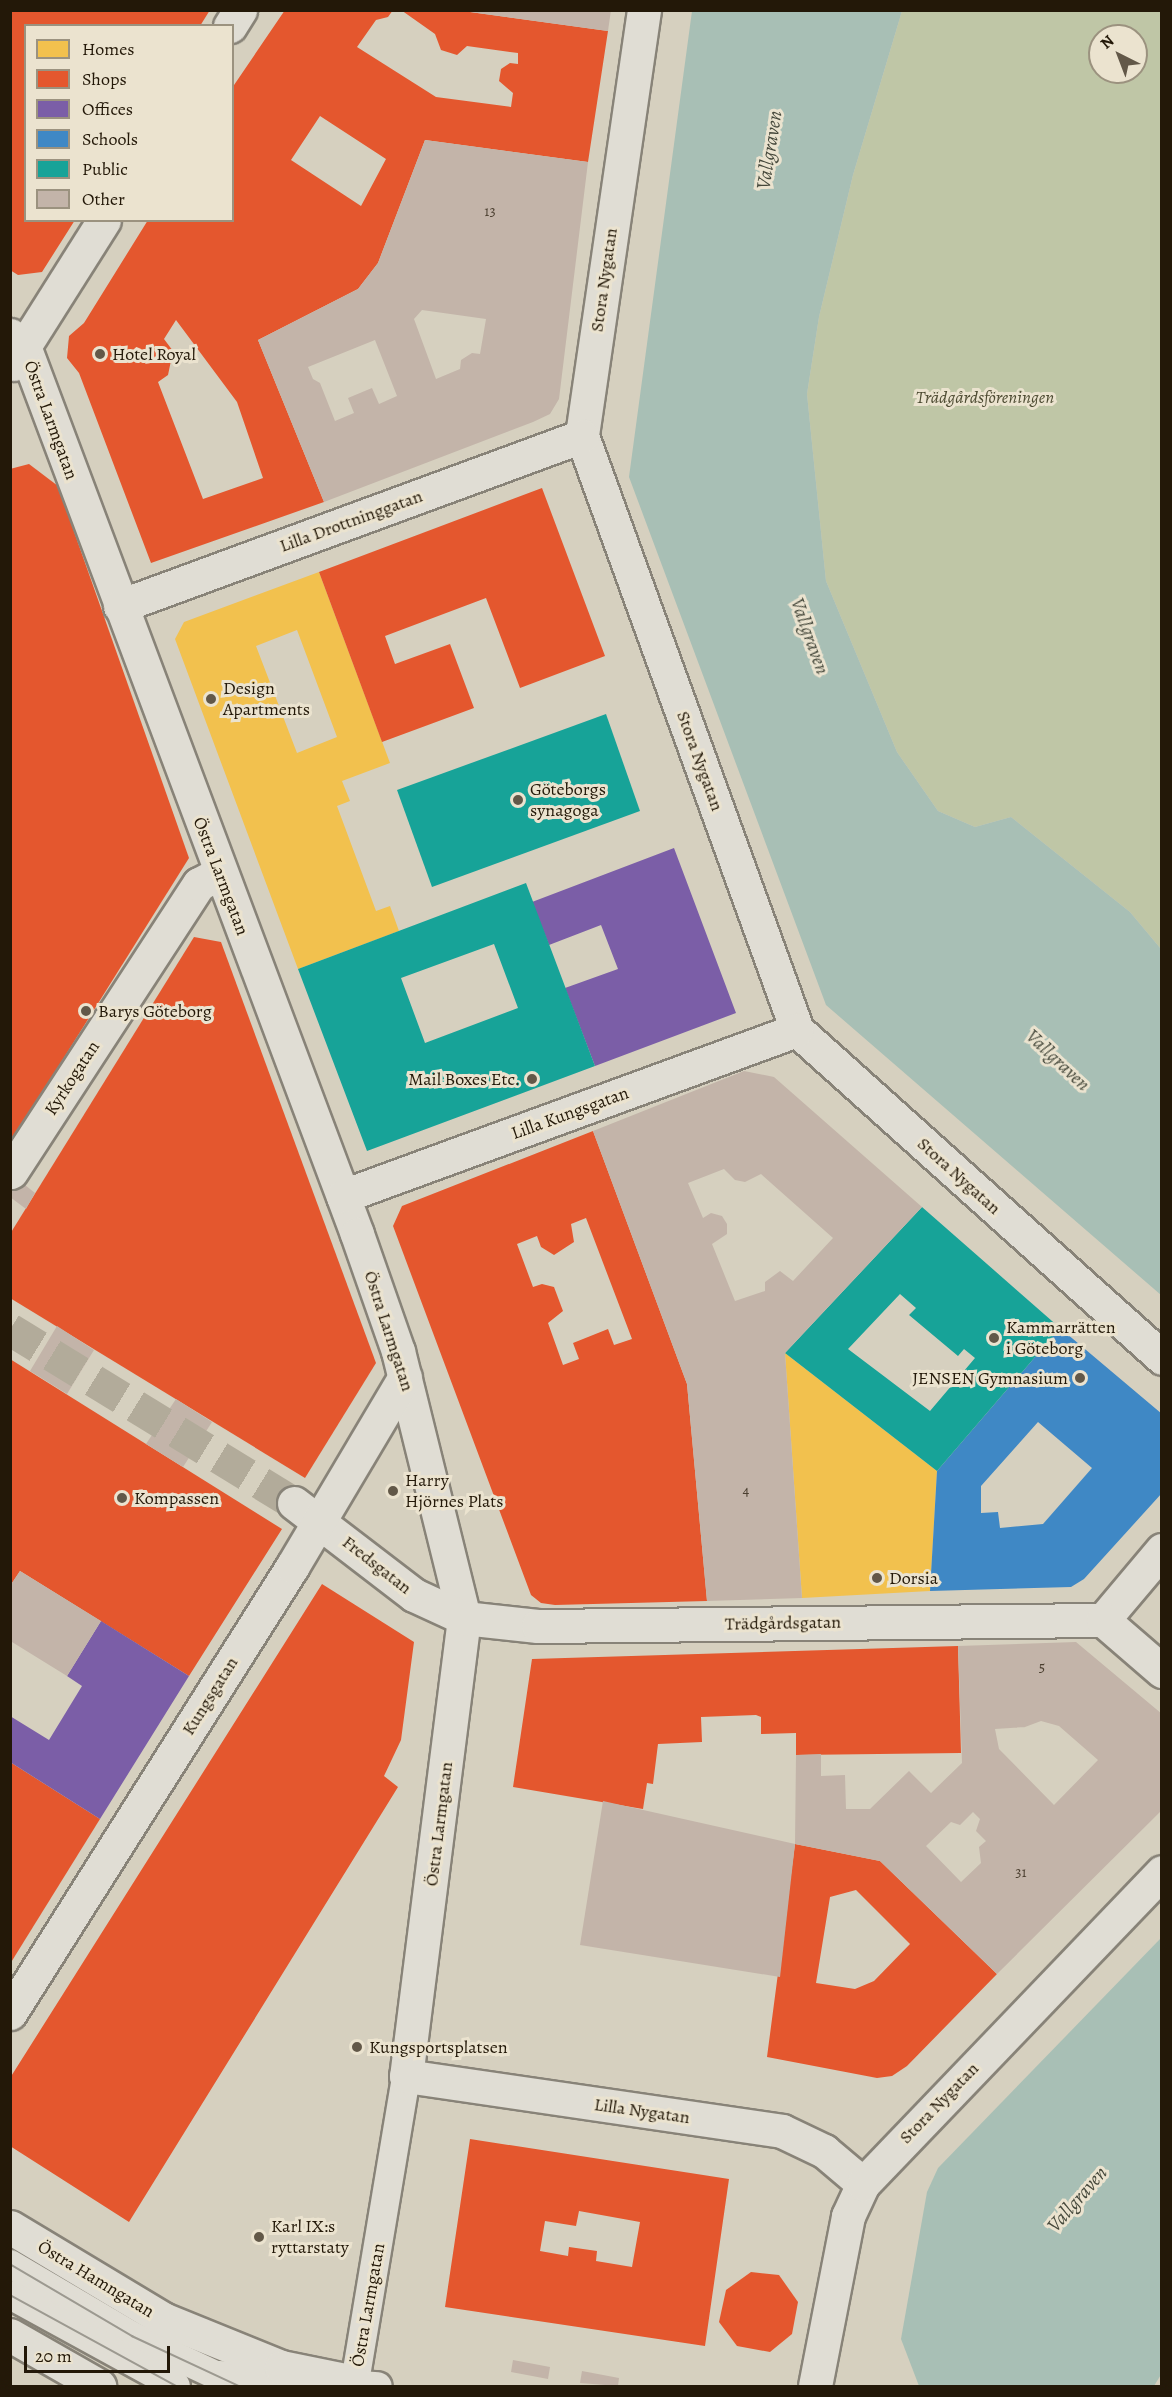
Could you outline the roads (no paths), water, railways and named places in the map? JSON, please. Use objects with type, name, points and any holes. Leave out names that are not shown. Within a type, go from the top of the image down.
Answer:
[{"type":"street","points":[[231,24],[240,10]]},
{"type":"street","name":"Stora Nygatan","points":[[644,10],[582,436],[797,1030],[1161,1358]]},
{"type":"street","points":[[15,350],[103,222]]},
{"type":"street","name":"Östra Larmgatan","points":[[15,350],[120,606],[343,1196],[405,1377],[464,1618],[406,2076]]},
{"type":"street","name":"Lilla Drottninggatan","points":[[120,606],[582,436]]},
{"type":"street","name":"Kyrkogatan","points":[[11,1172],[199,884],[220,873]]},
{"type":"street","name":"Lilla Kungsgatan","points":[[343,1196],[797,1030]]},
{"type":"street","name":"Kungsgatan","points":[[10,2013],[307,1512],[405,1377]]},
{"type":"street","name":"Fredsgatan","points":[[307,1512],[414,1595],[464,1618]]},
{"type":"street","points":[[1161,1550],[1103,1620],[1161,1671]]},
{"type":"street","name":"Trädgårdsgatan","points":[[464,1618],[538,1626],[1103,1620]]},
{"type":"street","name":"Stora Nygatan","points":[[815,2386],[848,2216],[862,2184],[1161,1872]]},
{"type":"street","name":"Lilla Nygatan","points":[[406,2076],[782,2132],[824,2151],[862,2184]]},
{"type":"street","name":"Östra Hamngatan","points":[[10,2227],[163,2319],[281,2367],[366,2384]]},
{"type":"street","points":[[10,2335],[99,2386]]},
{"type":"lane","name":"Östra Larmgatan","points":[[366,2384],[406,2076]]},
{"type":"lane","name":"Östra Hamngatan","points":[[10,2264],[132,2336],[209,2374],[239,2386]]},
{"type":"lane","points":[[10,2295],[176,2386]]},
{"type":"lane","points":[[209,2374],[366,2384]]},
{"type":"water","name":"Vallgraven","points":[[692,11],[902,11],[853,175],[819,317],[807,394],[826,581],[897,752],[938,811],[975,827],[1011,817],[1130,912],[1161,949],[1161,1295],[826,1005],[629,477]]},
{"type":"water","name":"Vallgraven","points":[[1161,1938],[1162,2373],[1154,2386],[919,2386],[901,2339],[927,2192],[938,2168]]},
{"type":"tunnel","points":[[10,1329],[294,1503]]},
{"type":"tram line","points":[[10,2264],[132,2336],[239,2386]]},
{"type":"tram line","points":[[10,2295],[176,2386]]},
{"type":"place","name":"Hotel Royal","points":[[100,354]]},
{"type":"place","name":"Design Apartments","points":[[211,699]]},
{"type":"place","name":"Göteborgs synagoga","points":[[518,800]]},
{"type":"place","name":"Barys Göteborg","points":[[86,1011]]},
{"type":"place","name":"Mail Boxes Etc.","points":[[532,1079]]},
{"type":"place","name":"Kammarrätten i Göteborg","points":[[994,1338]]},
{"type":"place","name":"JENSEN Gymnasium","points":[[1080,1378]]},
{"type":"place","name":"Harry Hjörnes Plats","points":[[393,1491]]},
{"type":"place","name":"Kompassen","points":[[122,1498]]},
{"type":"place","name":"Dorsia","points":[[877,1578]]},
{"type":"place","name":"Kungsportsplatsen","points":[[357,2047]]},
{"type":"place","name":"Karl IX:s ryttarstaty","points":[[259,2237]]},
{"type":"park label","name":"Trädgårdsföreningen","points":[[985,397]]}]
